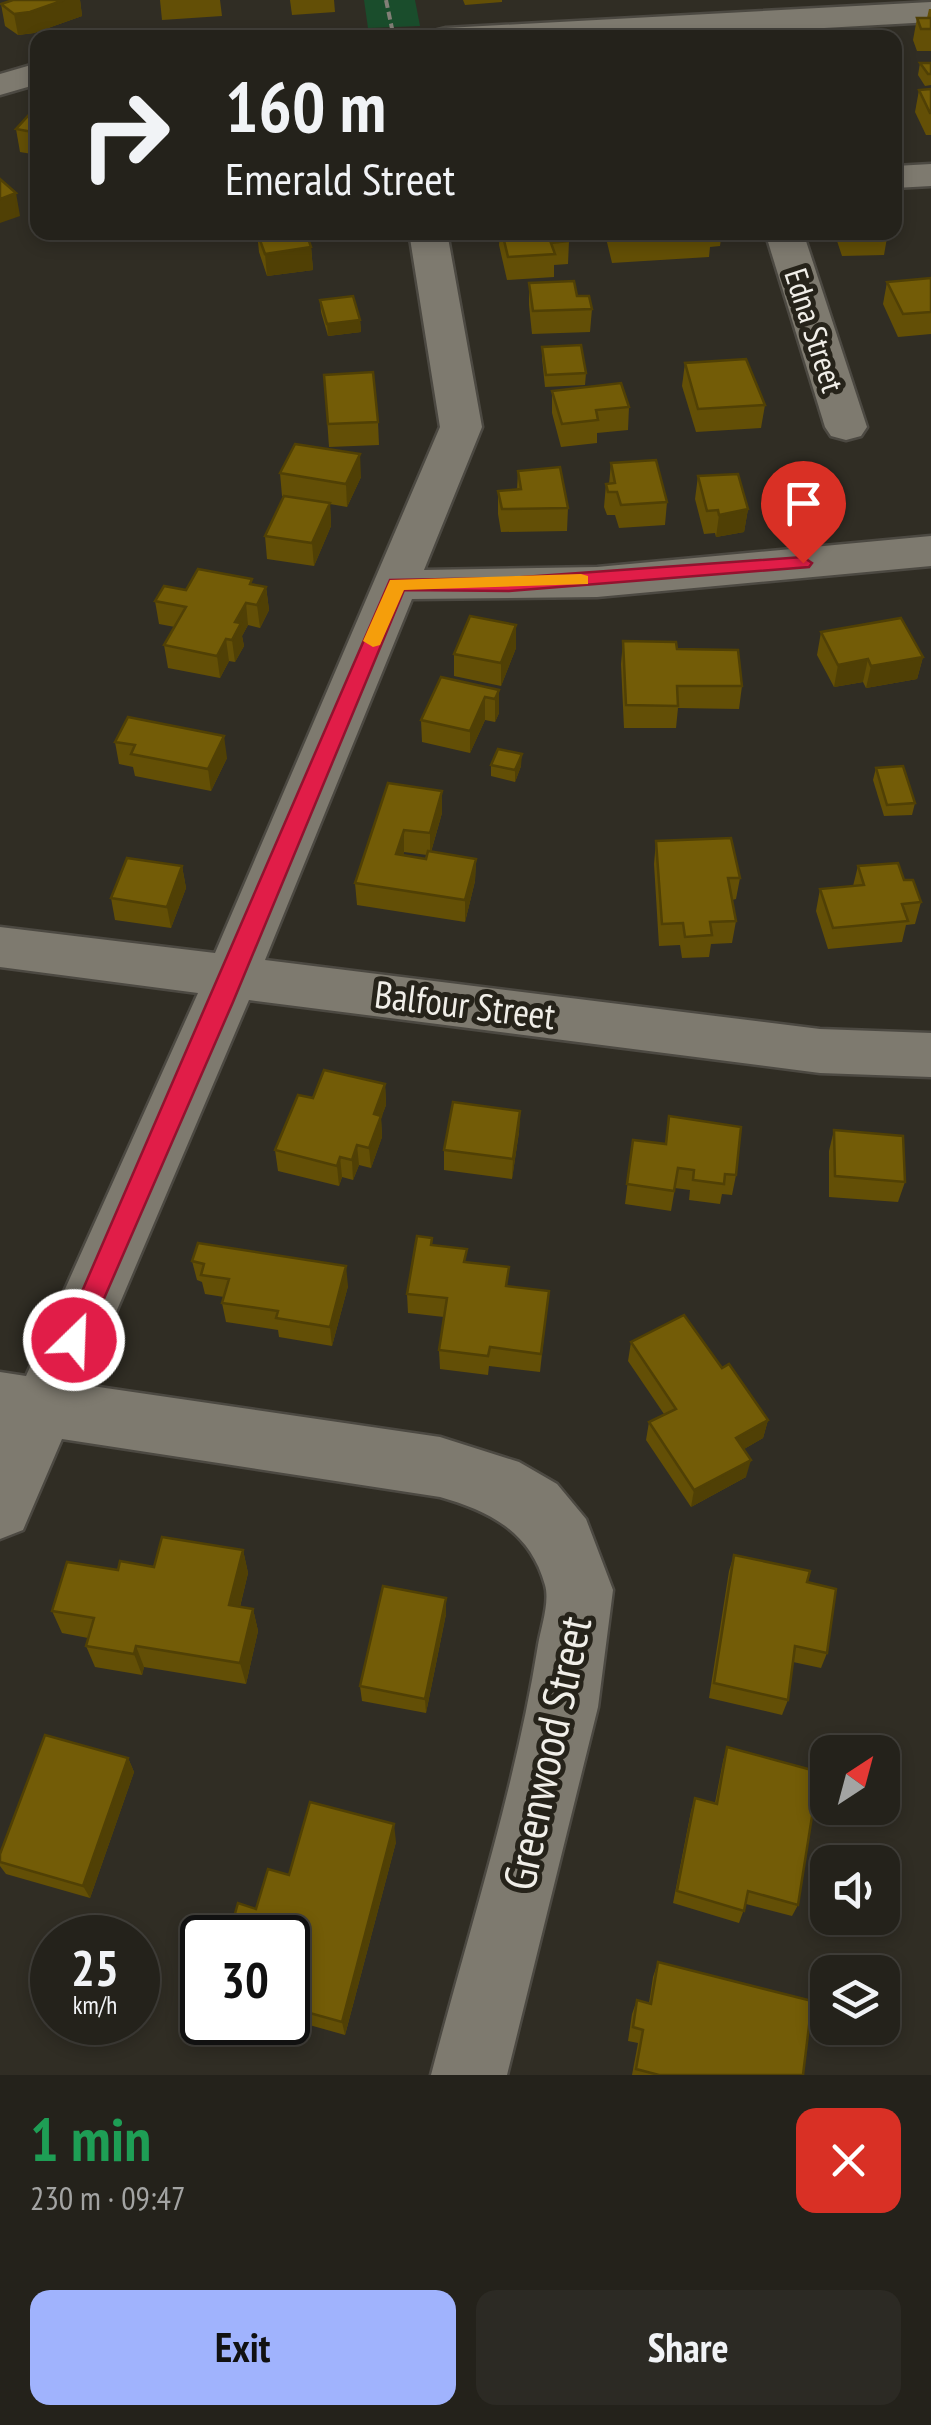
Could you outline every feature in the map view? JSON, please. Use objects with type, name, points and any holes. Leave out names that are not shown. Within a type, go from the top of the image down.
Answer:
[{"type":"street","points":[[595,30],[931,12]]},
{"type":"street","points":[[0,85],[30,75]]},
{"type":"street","points":[[902,177],[931,175]]},
{"type":"street","points":[[0,1508],[22,1404],[233,974],[461,427],[429,240]]},
{"type":"street","name":"Edna Street","points":[[787,240],[846,427]]},
{"type":"street","points":[[397,584],[509,584],[694,573],[931,551]]},
{"type":"street","name":"Balfour Street","points":[[0,946],[820,1050],[931,1055]]},
{"type":"street","name":"Greenwood Street","points":[[22,1404],[440,1467],[496,1483],[534,1506],[562,1542],[580,1590],[563,1706],[469,2075]]},
{"type":"path","points":[[386,0],[392,30]]},
{"type":"green space","points":[[364,0],[415,0],[420,26],[368,28]]},
{"type":"building","points":[[13,0],[64,0],[14,14],[1,4]]},
{"type":"building","points":[[917,18],[931,18],[931,29],[921,29]]},
{"type":"building","points":[[920,63],[931,63],[931,74],[928,74]]},
{"type":"building","points":[[931,89],[931,113],[930,113],[919,90]]},
{"type":"building","points":[[30,114],[30,132],[16,129]]},
{"type":"building","points":[[0,179],[16,193],[0,199]]},
{"type":"building","points":[[260,240],[309,240],[311,247],[265,254]]},
{"type":"building","points":[[504,240],[569,240],[551,243],[555,254],[508,257]]},
{"type":"building","points":[[931,278],[931,312],[903,314],[887,282]]},
{"type":"building","points":[[574,281],[577,296],[589,296],[592,309],[533,311],[529,283]]},
{"type":"building","points":[[353,296],[360,320],[327,324],[320,300]]},
{"type":"building","points":[[581,345],[586,373],[546,375],[542,347]]},
{"type":"building","points":[[746,359],[765,405],[698,409],[685,363]]},
{"type":"building","points":[[373,372],[378,422],[328,424],[324,375]]},
{"type":"building","points":[[621,383],[629,407],[596,410],[598,420],[562,424],[552,391]]},
{"type":"building","points":[[295,444],[360,454],[346,484],[280,473]]},
{"type":"building","points":[[656,460],[667,502],[621,505],[617,492],[608,492],[606,484],[615,483],[611,463]]},
{"type":"building","points":[[560,467],[568,508],[502,509],[498,491],[521,489],[518,471]]},
{"type":"building","points":[[738,474],[748,509],[719,515],[718,510],[707,511],[698,476]]},
{"type":"building","points":[[284,496],[330,503],[312,543],[265,536]]},
{"type":"building","points":[[198,569],[252,579],[250,584],[266,587],[257,605],[246,603],[235,622],[241,623],[232,640],[226,639],[217,656],[164,645],[186,607],[155,601],[164,586],[186,590]]},
{"type":"building","points":[[470,616],[516,625],[501,663],[454,654]]},
{"type":"building","points":[[901,618],[923,657],[871,666],[868,659],[838,665],[821,632]]},
{"type":"building","points":[[623,641],[676,642],[677,649],[738,650],[742,686],[677,686],[678,706],[626,705]]},
{"type":"building","points":[[441,677],[499,690],[495,699],[485,697],[470,731],[421,720]]},
{"type":"building","points":[[128,717],[224,736],[208,769],[131,754],[135,745],[115,742]]},
{"type":"building","points":[[498,749],[522,754],[515,770],[491,765]]},
{"type":"building","points":[[903,766],[915,803],[887,805],[876,768]]},
{"type":"building","points":[[388,783],[442,791],[430,833],[404,830],[396,854],[426,859],[428,851],[476,859],[465,900],[355,883]]},
{"type":"building","points":[[731,838],[740,878],[728,878],[736,921],[710,922],[712,935],[685,937],[683,923],[662,924],[656,841]]},
{"type":"building","points":[[127,858],[182,866],[167,907],[111,898]]},
{"type":"building","points":[[898,863],[904,880],[913,880],[921,902],[902,904],[908,921],[833,928],[820,889],[864,885],[858,866]]},
{"type":"building","points":[[324,1070],[385,1084],[374,1114],[381,1116],[369,1148],[357,1145],[352,1160],[340,1157],[337,1166],[275,1150],[298,1095],[313,1098]]},
{"type":"building","points":[[453,1102],[520,1111],[513,1159],[444,1150]]},
{"type":"building","points":[[669,1116],[741,1127],[736,1175],[725,1174],[724,1184],[693,1180],[694,1170],[678,1168],[674,1191],[627,1184],[633,1140],[666,1144]]},
{"type":"building","points":[[834,1130],[903,1136],[905,1182],[835,1176]]},
{"type":"building","points":[[417,1236],[432,1238],[431,1245],[467,1249],[464,1262],[509,1267],[506,1286],[549,1291],[541,1354],[490,1347],[488,1356],[439,1350],[447,1298],[407,1294]]},
{"type":"building","points":[[198,1243],[346,1266],[330,1327],[276,1318],[278,1311],[222,1303],[229,1279],[201,1275],[204,1264],[192,1261]]},
{"type":"building","points":[[684,1315],[722,1368],[729,1364],[768,1420],[736,1438],[751,1460],[694,1490],[649,1422],[676,1409],[631,1342]]},
{"type":"building","points":[[162,1537],[243,1550],[229,1605],[253,1609],[240,1663],[136,1646],[134,1654],[86,1646],[94,1618],[52,1611],[67,1562],[118,1570],[120,1561],[154,1567]]},
{"type":"building","points":[[734,1555],[810,1571],[807,1582],[836,1589],[827,1653],[795,1646],[788,1700],[714,1683]]},
{"type":"building","points":[[383,1586],[446,1598],[425,1699],[360,1686]]},
{"type":"building","points":[[45,1735],[128,1758],[83,1886],[0,1862]]},
{"type":"building","points":[[727,1747],[810,1770],[811,1825],[798,1905],[748,1891],[744,1911],[677,1891],[695,1798],[717,1804]]},
{"type":"building","points":[[310,1802],[394,1824],[342,2022],[310,2013],[310,1915],[235,1915],[238,1903],[256,1909],[268,1869],[289,1875]]},
{"type":"building","points":[[658,1962],[810,2000],[803,2075],[659,2075],[636,2069],[643,2030],[633,2027],[637,2000],[651,2004]]},
{"type":"slow traffic","points":[[373,641],[397,584],[581,580]]},
{"type":"route","points":[[74,1340],[222,1002],[397,584],[509,584],[803,563]]}]
